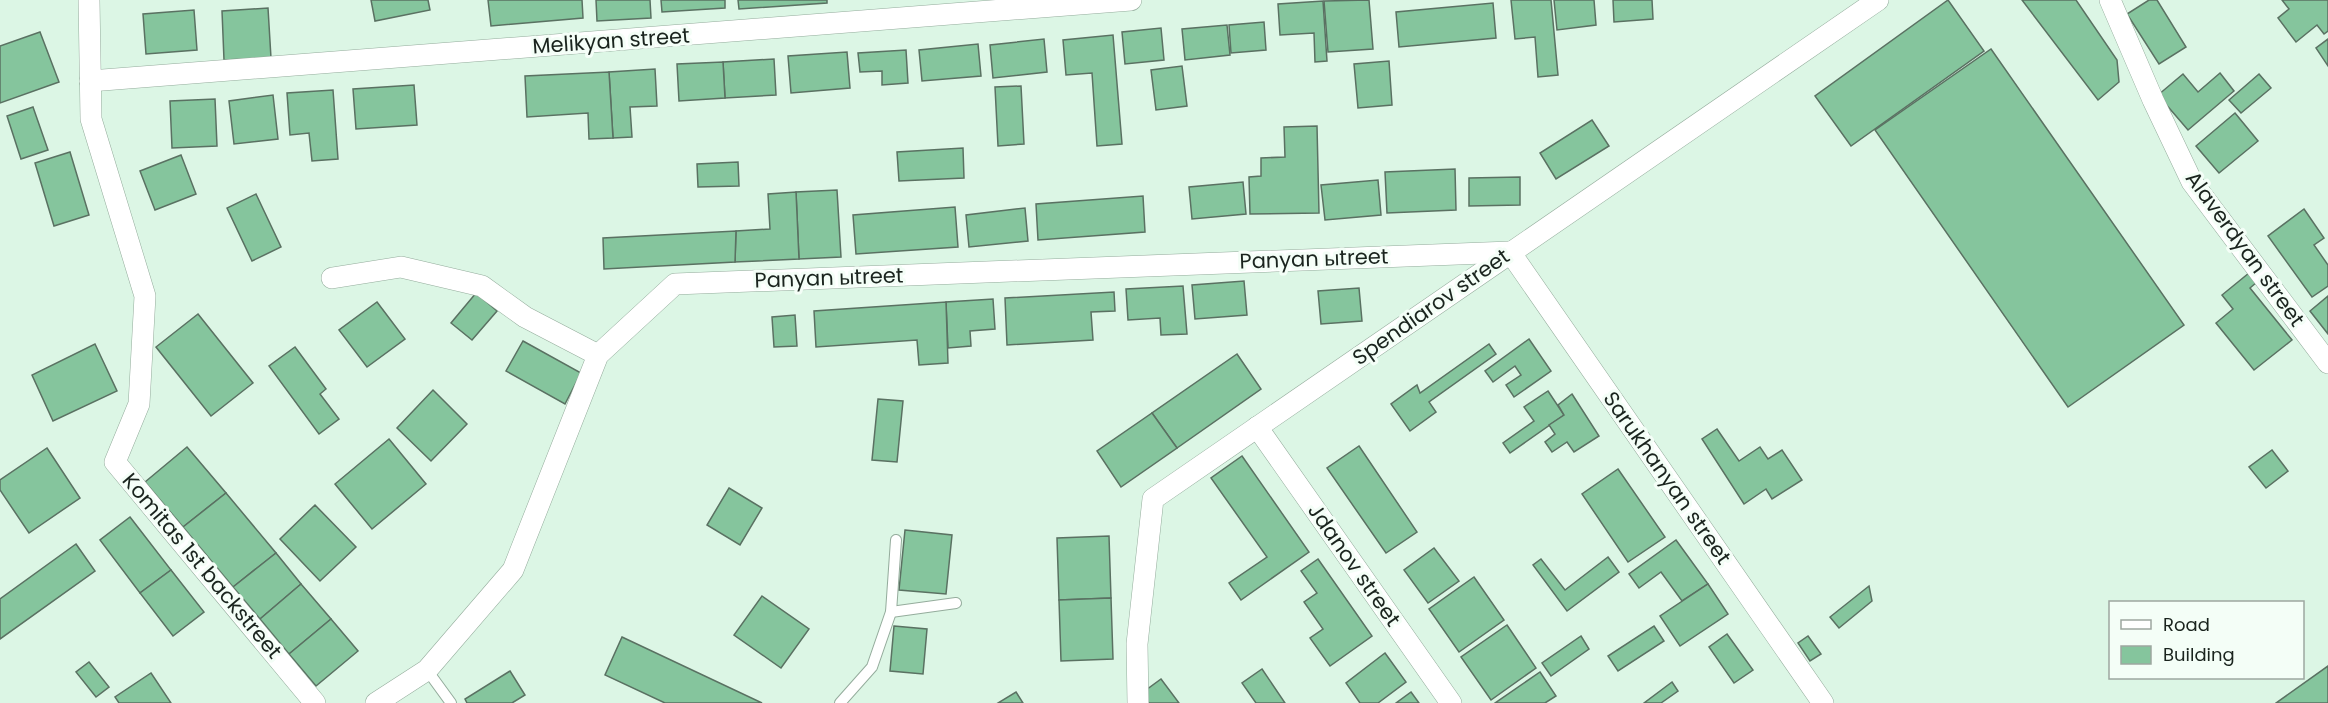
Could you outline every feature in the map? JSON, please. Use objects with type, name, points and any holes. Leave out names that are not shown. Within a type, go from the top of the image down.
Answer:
[{"type":"street","name":"Komitas 1st backstreet","points":[[90,0],[91,119],[145,296],[139,404],[115,462],[315,703]]},
{"type":"street","name":"Melikyan street","points":[[90,81],[1131,0]]},
{"type":"street","name":"Spendiarov street","points":[[1138,703],[1137,644],[1154,499],[1878,0]]},
{"type":"street","name":"Alaverdyan street","points":[[2110,0],[2152,100],[2192,182],[2328,363]]},
{"type":"street","name":"Panyan ыtreet","points":[[376,703],[427,670],[513,570],[598,355],[675,284],[1510,252]]},
{"type":"street","name":"Sarukhanyan street","points":[[1510,252],[1823,703]]},
{"type":"street","points":[[332,278],[401,267],[482,286],[525,316],[598,355]]},
{"type":"street","name":"Jdanov street","points":[[1257,427],[1451,703]]},
{"type":"lane","points":[[840,703],[872,667],[891,612],[896,540]]},
{"type":"lane","points":[[891,612],[956,603]]},
{"type":"lane","points":[[427,670],[451,703]]},
{"type":"building","points":[[371,0],[428,0],[430,10],[375,21]]},
{"type":"building","points":[[488,0],[582,0],[583,18],[491,26]]},
{"type":"building","points":[[596,0],[650,0],[651,18],[597,21]]},
{"type":"building","points":[[661,0],[725,0],[725,8],[662,12]]},
{"type":"building","points":[[738,0],[827,0],[827,3],[739,9]]},
{"type":"building","points":[[1369,0],[1373,49],[1328,52],[1324,1]]},
{"type":"building","points":[[1511,0],[1551,0],[1558,75],[1538,77],[1535,37],[1515,39]]},
{"type":"building","points":[[1554,0],[1594,0],[1596,25],[1557,30]]},
{"type":"building","points":[[1613,0],[1652,0],[1653,19],[1614,22]]},
{"type":"building","points":[[1948,0],[1984,51],[1851,146],[1815,96]]},
{"type":"building","points":[[2022,0],[2076,0],[2117,60],[2119,82],[2098,100]]},
{"type":"building","points":[[2149,0],[2157,0],[2186,47],[2159,64],[2127,14]]},
{"type":"building","points":[[2282,0],[2328,0],[2328,31],[2324,34],[2317,25],[2296,42],[2278,18],[2289,9]]},
{"type":"building","points":[[1323,1],[1327,61],[1315,62],[1314,33],[1280,35],[1278,4]]},
{"type":"building","points":[[1493,3],[1496,38],[1399,47],[1396,12]]},
{"type":"building","points":[[268,8],[271,58],[224,60],[222,11]]},
{"type":"building","points":[[194,10],[197,50],[146,54],[143,14]]},
{"type":"building","points":[[1264,22],[1266,50],[1231,53],[1229,25]]},
{"type":"building","points":[[1227,25],[1230,55],[1185,60],[1182,29]]},
{"type":"building","points":[[1161,28],[1164,60],[1125,64],[1122,32]]},
{"type":"building","points":[[40,32],[59,82],[0,103],[0,46]]},
{"type":"building","points":[[1113,35],[1122,144],[1097,146],[1092,73],[1066,75],[1063,40]]},
{"type":"building","points":[[1044,39],[1047,72],[993,78],[990,45]]},
{"type":"building","points":[[2328,39],[2328,66],[2316,48]]},
{"type":"building","points":[[978,44],[981,76],[922,81],[919,50]]},
{"type":"building","points":[[1991,49],[2184,325],[2068,407],[1875,130]]},
{"type":"building","points":[[906,50],[908,83],[882,85],[882,71],[860,72],[858,53]]},
{"type":"building","points":[[847,52],[850,88],[791,93],[788,56]]},
{"type":"building","points":[[774,59],[776,95],[725,98],[723,62]]},
{"type":"building","points":[[1389,61],[1392,105],[1358,108],[1354,64]]},
{"type":"building","points":[[723,62],[725,98],[679,101],[677,64]]},
{"type":"building","points":[[1182,66],[1187,106],[1156,110],[1151,70]]},
{"type":"building","points":[[655,69],[657,106],[630,107],[632,137],[613,138],[609,72]]},
{"type":"building","points":[[609,72],[613,138],[589,139],[588,113],[527,117],[525,76]]},
{"type":"building","points":[[2220,73],[2234,91],[2188,130],[2158,95],[2183,74],[2198,92]]},
{"type":"building","points":[[2259,74],[2271,88],[2241,113],[2229,100]]},
{"type":"building","points":[[414,85],[417,125],[356,129],[353,89]]},
{"type":"building","points":[[1021,86],[1024,144],[998,146],[995,87]]},
{"type":"building","points":[[333,90],[338,159],[312,161],[309,133],[290,135],[287,93]]},
{"type":"building","points":[[273,95],[278,139],[234,144],[229,101]]},
{"type":"building","points":[[215,99],[217,146],[172,148],[170,101]]},
{"type":"building","points":[[33,107],[48,150],[21,159],[7,116]]},
{"type":"building","points":[[2235,113],[2258,141],[2219,173],[2196,146]]},
{"type":"building","points":[[1592,120],[1609,146],[1556,179],[1540,153]]},
{"type":"building","points":[[1317,126],[1319,213],[1250,214],[1249,177],[1261,176],[1261,158],[1285,157],[1284,127]]},
{"type":"building","points":[[963,148],[964,178],[899,181],[897,152]]},
{"type":"building","points":[[70,152],[89,215],[54,226],[35,163]]},
{"type":"building","points":[[181,155],[196,194],[155,210],[140,171]]},
{"type":"building","points":[[738,162],[739,186],[698,187],[697,164]]},
{"type":"building","points":[[1455,169],[1456,210],[1387,213],[1385,172]]},
{"type":"building","points":[[1520,177],[1520,205],[1469,206],[1469,178]]},
{"type":"building","points":[[1378,180],[1381,215],[1325,220],[1321,185]]},
{"type":"building","points":[[1243,182],[1246,214],[1192,219],[1189,187]]},
{"type":"building","points":[[837,190],[841,257],[799,259],[796,192]]},
{"type":"building","points":[[796,192],[799,259],[735,262],[736,231],[770,229],[768,194]]},
{"type":"building","points":[[256,194],[281,247],[252,261],[227,208]]},
{"type":"building","points":[[1143,196],[1145,232],[1038,240],[1036,204]]},
{"type":"building","points":[[955,207],[958,247],[856,254],[853,215]]},
{"type":"building","points":[[1025,208],[1028,241],[969,247],[966,215]]},
{"type":"building","points":[[2304,209],[2324,238],[2314,245],[2328,265],[2328,286],[2312,297],[2268,236]]},
{"type":"building","points":[[736,231],[735,262],[604,269],[603,238]]},
{"type":"building","points":[[2249,273],[2257,282],[2250,288],[2292,340],[2254,370],[2216,323],[2233,309],[2222,295]]},
{"type":"building","points":[[1244,281],[1247,315],[1195,319],[1192,285]]},
{"type":"building","points":[[1183,286],[1187,334],[1161,335],[1160,318],[1128,320],[1126,289]]},
{"type":"building","points":[[1359,288],[1362,321],[1321,324],[1318,291]]},
{"type":"building","points":[[1114,292],[1115,311],[1091,312],[1093,340],[1007,345],[1005,298]]},
{"type":"building","points":[[476,293],[497,311],[472,340],[451,323]]},
{"type":"building","points":[[2328,296],[2328,334],[2310,311]]},
{"type":"building","points":[[993,299],[995,329],[970,331],[971,346],[948,348],[946,302]]},
{"type":"building","points":[[377,302],[405,339],[367,367],[339,330]]},
{"type":"building","points":[[946,302],[948,363],[919,365],[917,340],[816,347],[814,311]]},
{"type":"building","points":[[198,314],[253,383],[211,416],[156,347]]},
{"type":"building","points":[[795,315],[797,346],[774,347],[772,317]]},
{"type":"building","points":[[1529,339],[1551,371],[1514,397],[1506,385],[1521,375],[1515,366],[1493,382],[1485,371]]},
{"type":"building","points":[[523,341],[581,373],[565,404],[506,371]]},
{"type":"building","points":[[95,344],[117,391],[53,421],[32,375]]},
{"type":"building","points":[[1489,344],[1496,354],[1429,402],[1436,412],[1410,431],[1391,404],[1417,385],[1420,393]]},
{"type":"building","points":[[295,347],[326,389],[320,394],[339,419],[319,434],[269,366]]},
{"type":"building","points":[[1237,354],[1261,389],[1177,448],[1152,413]]},
{"type":"building","points":[[433,390],[467,424],[431,461],[397,428]]},
{"type":"building","points":[[1548,391],[1564,415],[1510,453],[1503,443],[1534,421],[1524,407]]},
{"type":"building","points":[[1572,394],[1599,436],[1574,452],[1567,442],[1552,452],[1545,442],[1555,434],[1549,425],[1564,415],[1558,405]]},
{"type":"building","points":[[878,399],[903,401],[897,462],[872,460]]},
{"type":"building","points":[[1152,413],[1177,448],[1121,487],[1097,451]]},
{"type":"building","points":[[1717,429],[1739,461],[1760,447],[1768,459],[1782,450],[1802,480],[1772,499],[1766,489],[1744,504],[1702,439]]},
{"type":"building","points":[[389,439],[426,484],[372,529],[335,484]]},
{"type":"building","points":[[1359,446],[1417,532],[1386,553],[1327,468]]},
{"type":"building","points":[[187,447],[226,493],[183,527],[145,482]]},
{"type":"building","points":[[47,448],[80,498],[29,533],[0,490],[0,480]]},
{"type":"building","points":[[2272,450],[2288,471],[2266,488],[2249,467]]},
{"type":"building","points":[[1242,456],[1309,552],[1241,600],[1229,583],[1267,557],[1211,478]]},
{"type":"building","points":[[1618,469],[1665,537],[1628,562],[1582,494]]},
{"type":"building","points":[[729,488],[762,508],[740,545],[707,525]]},
{"type":"building","points":[[226,493],[276,553],[233,587],[183,527]]},
{"type":"building","points":[[315,505],[356,547],[320,581],[280,539]]},
{"type":"building","points":[[130,517],[171,570],[140,593],[100,540]]},
{"type":"building","points":[[905,530],[952,535],[946,594],[899,590]]},
{"type":"building","points":[[1109,536],[1111,598],[1059,600],[1057,538]]},
{"type":"building","points":[[1676,540],[1708,584],[1682,601],[1661,572],[1639,588],[1629,574]]},
{"type":"building","points":[[76,544],[95,571],[0,639],[0,599]]},
{"type":"building","points":[[1434,548],[1459,581],[1428,603],[1404,570]]},
{"type":"building","points":[[276,553],[301,584],[260,619],[233,587]]},
{"type":"building","points":[[1608,557],[1619,572],[1567,611],[1533,565],[1541,559],[1565,590]]},
{"type":"building","points":[[1318,559],[1372,636],[1330,666],[1310,638],[1323,629],[1304,602],[1317,593],[1301,571]]},
{"type":"building","points":[[171,570],[204,612],[173,636],[140,593]]},
{"type":"building","points":[[1474,577],[1504,620],[1459,652],[1429,609]]},
{"type":"building","points":[[301,584],[331,619],[289,654],[260,619]]},
{"type":"building","points":[[1708,584],[1728,614],[1680,646],[1660,616]]},
{"type":"building","points":[[1869,586],[1872,601],[1839,628],[1830,617]]},
{"type":"building","points":[[762,596],[809,629],[781,668],[734,635]]},
{"type":"building","points":[[1111,598],[1113,659],[1061,661],[1059,600]]},
{"type":"building","points":[[331,619],[358,651],[316,686],[289,654]]},
{"type":"building","points":[[1507,625],[1536,668],[1491,700],[1461,657]]},
{"type":"building","points":[[894,626],[927,629],[923,674],[890,671]]},
{"type":"building","points":[[1654,626],[1664,641],[1618,671],[1608,656]]},
{"type":"building","points":[[1727,634],[1753,670],[1734,683],[1709,647]]},
{"type":"building","points":[[1581,636],[1589,649],[1551,676],[1542,663]]},
{"type":"building","points":[[1808,636],[1821,654],[1810,661],[1798,643]]},
{"type":"building","points":[[622,637],[762,703],[665,703],[605,675]]},
{"type":"building","points":[[1385,653],[1406,682],[1378,703],[1360,703],[1346,683]]},
{"type":"building","points":[[89,662],[109,687],[96,697],[76,672]]},
{"type":"building","points":[[2328,666],[2328,703],[2276,703]]},
{"type":"building","points":[[1262,669],[1285,703],[1256,703],[1242,683]]},
{"type":"building","points":[[510,671],[525,695],[512,703],[467,703],[465,699]]},
{"type":"building","points":[[1540,672],[1556,696],[1545,703],[1495,703]]},
{"type":"building","points":[[151,673],[171,703],[119,703],[115,697]]},
{"type":"building","points":[[1161,679],[1179,703],[1149,703],[1142,693]]},
{"type":"building","points":[[1672,682],[1678,691],[1661,703],[1644,703]]},
{"type":"building","points":[[1016,692],[1023,703],[998,703]]},
{"type":"building","points":[[1411,692],[1419,703],[1396,703]]}]
